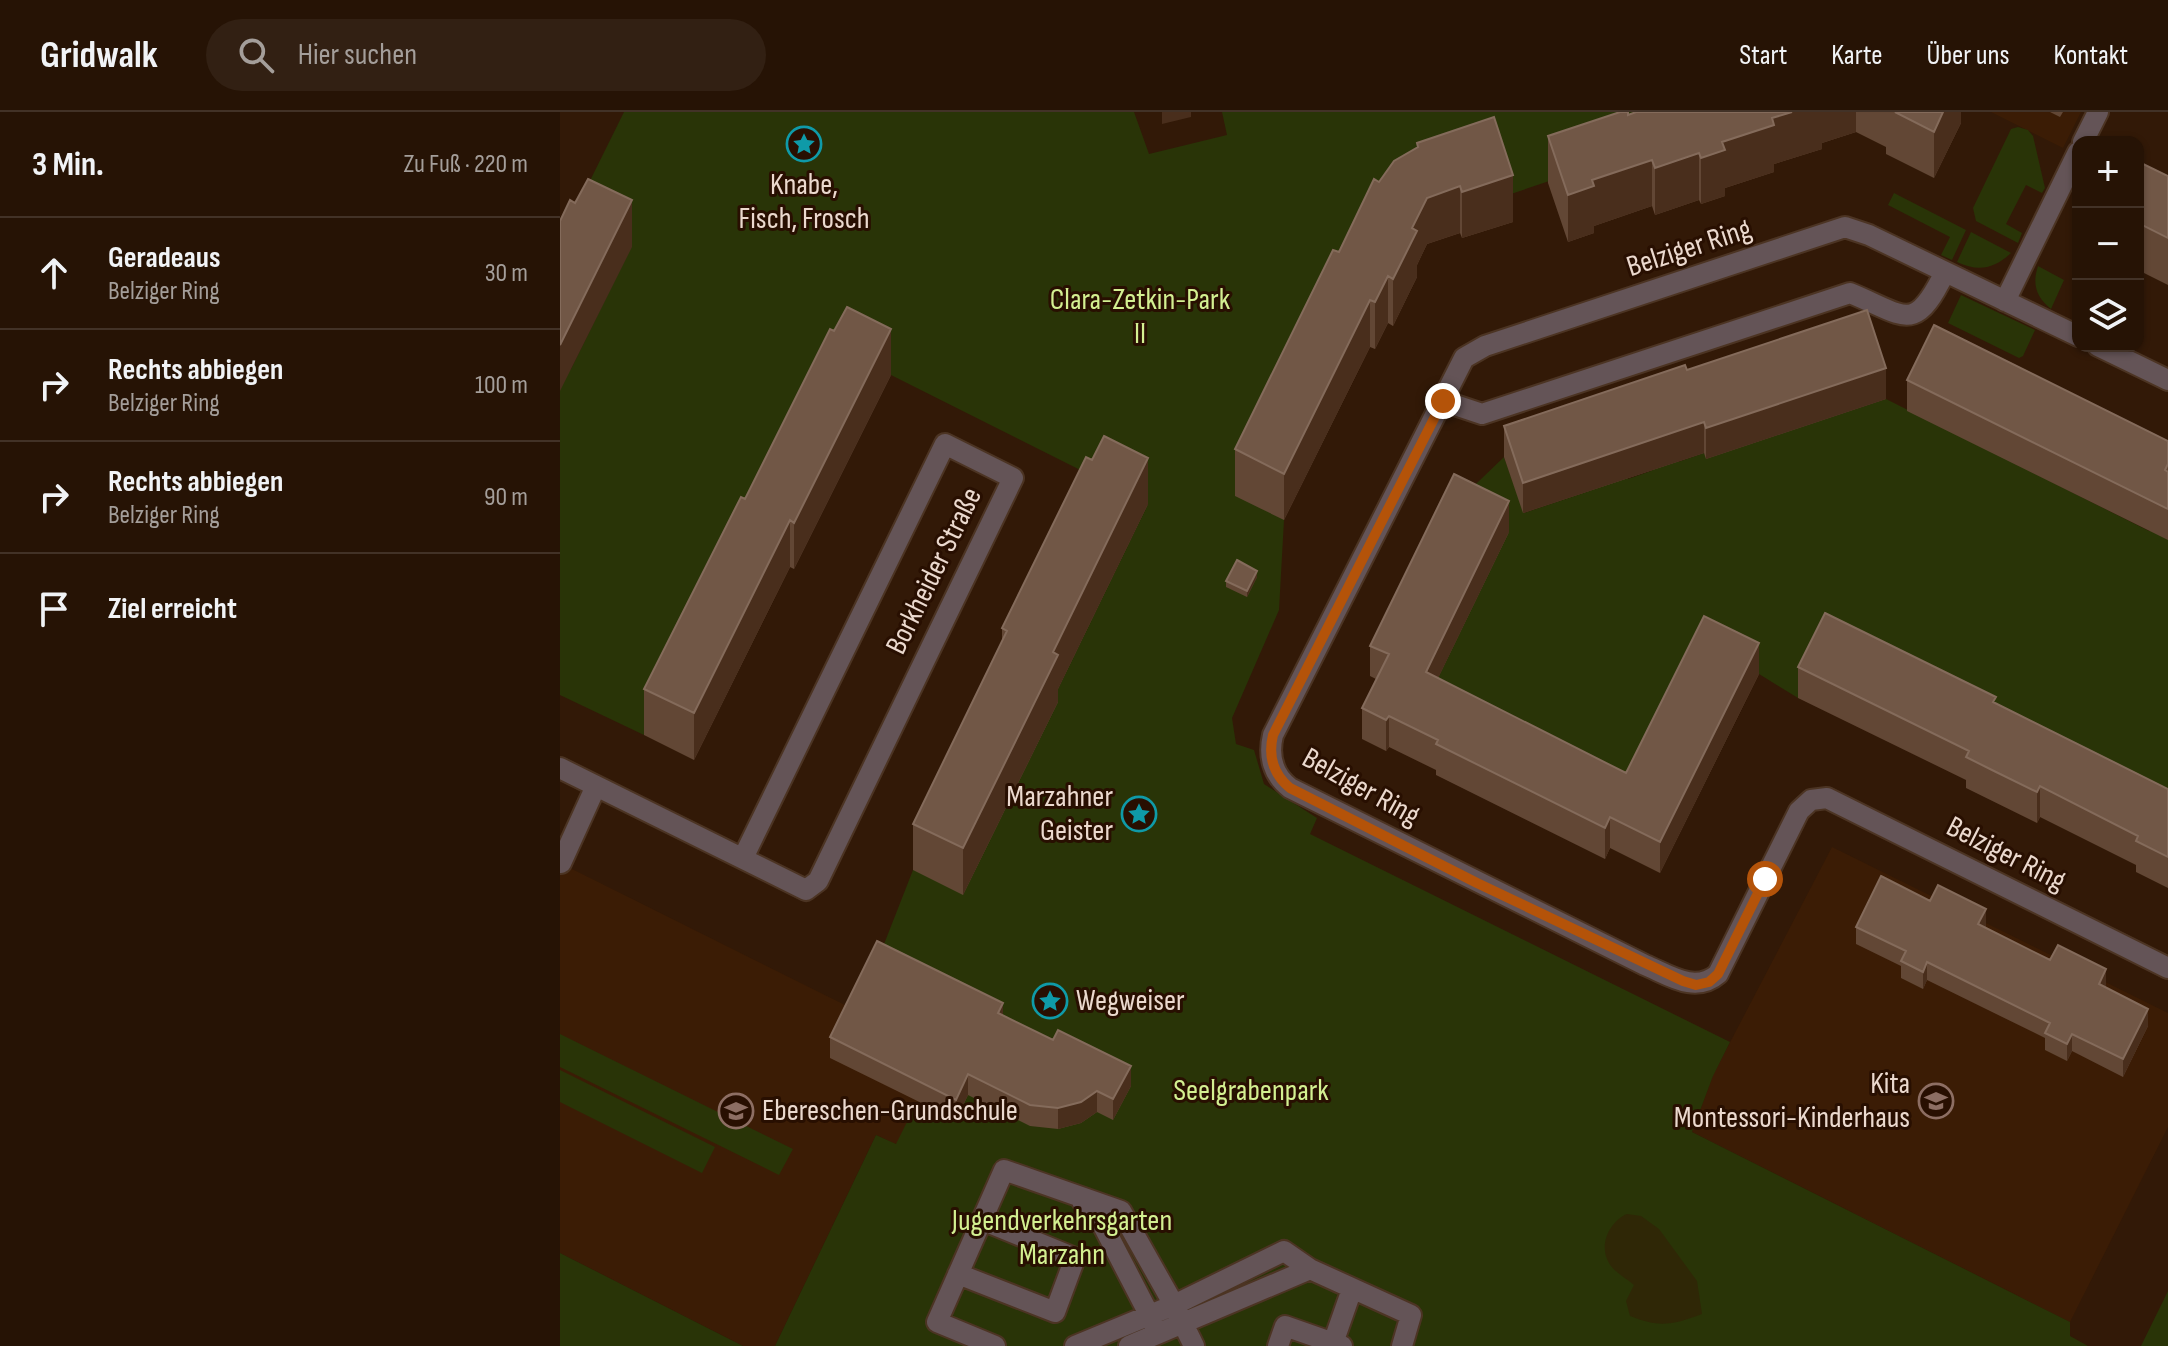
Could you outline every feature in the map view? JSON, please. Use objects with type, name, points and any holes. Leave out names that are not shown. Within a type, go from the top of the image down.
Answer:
[{"type":"street","points":[[2086,136],[2098,112]]},
{"type":"street","points":[[2005,301],[2072,164]]},
{"type":"street","name":"Belziger Ring","points":[[2072,333],[1869,235],[1845,227],[1485,346],[1464,358],[1273,735],[1270,751],[1278,779],[1290,788],[1645,965],[1696,985],[1709,982],[1718,974],[1799,811],[1811,800],[1827,798],[2168,968]]},
{"type":"street","points":[[1443,401],[1482,414],[1850,293],[1905,316],[1917,314],[1932,297],[1945,272]]},
{"type":"street","points":[[2110,352],[2168,380]]},
{"type":"street","name":"Borkheider Straße","points":[[560,768],[806,890],[818,881],[1013,478],[945,444],[743,858]]},
{"type":"street","points":[[561,863],[596,786]]},
{"type":"street","points":[[995,1346],[937,1322],[1004,1170],[1121,1211],[1194,1346]]},
{"type":"street","points":[[1079,1198],[1097,1214],[1162,1340]]},
{"type":"street","points":[[958,1274],[1055,1312],[1075,1258],[982,1220]]},
{"type":"street","points":[[1075,1346],[1174,1305],[1284,1251],[1310,1269],[1411,1315],[1402,1346]]},
{"type":"street","points":[[1129,1346],[1162,1340],[1183,1324],[1310,1269]]},
{"type":"street","points":[[1278,1346],[1285,1326],[1336,1345],[1352,1289]]},
{"type":"shaded area","points":[[1991,112],[2081,112],[2063,148]]},
{"type":"shaded area","name":"Kita Montessori-Kinderhaus","points":[[1832,847],[2168,1013],[2168,1127],[2070,1322],[1692,1132],[1713,1075]]},
{"type":"shaded area","name":"Ebereschen-Grundschule","points":[[560,863],[853,1009],[956,1120],[895,1144],[876,1135],[775,1346],[743,1346],[560,1253]]},
{"type":"green space","points":[[624,112],[1134,112],[1149,154],[1227,135],[1222,112],[1754,112],[1505,196],[1417,189],[1284,520],[1279,610],[1232,718],[1236,744],[1254,750],[1264,784],[1317,818],[1310,834],[1730,1042],[1713,1076],[1692,1132],[2070,1322],[2070,1336],[2088,1346],[775,1346],[876,1135],[896,1144],[917,1102],[956,1120],[877,962],[913,870],[1053,699],[1148,504],[891,375],[740,544],[644,735],[560,695],[560,381],[571,369],[631,247],[572,217]]},
{"type":"green space","points":[[2018,127],[2028,130],[2033,136],[2045,188],[2042,193],[2026,185],[2006,224],[2022,233],[2018,243],[1976,221],[1973,208],[2011,129]]},
{"type":"green space","points":[[1894,193],[1966,230],[1952,260],[1941,255],[1950,237],[1888,205]]},
{"type":"green space","points":[[1971,232],[2011,253],[1986,267],[1957,262]]},
{"type":"green space","points":[[2038,266],[2064,280],[2051,309],[2037,290],[2035,279]]},
{"type":"green space","points":[[1961,295],[2035,330],[2023,356],[2019,358],[1948,323]]},
{"type":"green space","points":[[1886,399],[2149,531],[2168,495],[2168,826],[1798,698],[1759,674],[1648,798],[1425,703],[1450,653],[1454,505],[1504,457],[1524,513],[1601,487],[1625,473],[1628,479],[1651,471],[1676,456],[1678,462],[1704,453],[1707,458]]},
{"type":"green space","points":[[560,1034],[793,1149],[779,1175],[560,1067]]},
{"type":"green space","points":[[560,1070],[715,1147],[702,1173],[560,1102]]},
{"type":"green space","points":[[560,1253],[743,1346],[560,1346]]},
{"type":"green space","points":[[2168,1291],[2168,1346],[2141,1346]]},
{"type":"sand","points":[[1627,1214],[1641,1216],[1659,1229],[1697,1281],[1702,1314],[1666,1324],[1630,1316],[1626,1301],[1634,1285],[1611,1266],[1605,1249],[1611,1228]]},
{"type":"building","points":[[1628,112],[1628,115],[1636,112],[1792,112],[1772,118],[1774,125],[1722,142],[1725,150],[1701,158],[1699,153],[1655,168],[1652,160],[1592,180],[1594,186],[1568,195],[1548,136]]},
{"type":"building","points":[[1895,112],[1943,112],[1934,132]]},
{"type":"building","points":[[1494,117],[1513,175],[1462,192],[1460,186],[1427,198],[1412,228],[1417,231],[1393,279],[1388,276],[1375,302],[1370,300],[1284,474],[1235,449],[1333,250],[1339,252],[1374,179],[1379,182],[1394,161],[1418,147],[1417,143]]},
{"type":"building","points":[[2144,164],[2168,176],[2168,238],[2144,226]]},
{"type":"building","points":[[588,179],[632,200],[560,345],[560,221],[570,200],[575,203]]},
{"type":"building","points":[[847,307],[891,329],[794,523],[790,520],[694,713],[644,689],[741,497],[745,499],[830,329],[834,331]]},
{"type":"building","points":[[1867,310],[1886,368],[1706,428],[1704,422],[1523,483],[1504,426],[1685,365],[1687,370]]},
{"type":"building","points":[[1934,325],[2168,441],[2165,470],[2168,472],[2168,509],[1907,380]]},
{"type":"building","points":[[1104,436],[1148,458],[1053,652],[1058,655],[963,848],[913,824],[1007,631],[1002,628],[1086,457],[1092,460]]},
{"type":"building","points":[[1454,474],[1509,501],[1426,672],[1626,773],[1704,616],[1759,643],[1660,842],[1610,817],[1605,828],[1436,744],[1438,740],[1389,716],[1386,720],[1362,708],[1389,654],[1370,646]]},
{"type":"building","points":[[1237,560],[1257,571],[1247,591],[1226,581]]},
{"type":"building","points":[[1825,613],[1996,697],[1993,702],[2168,789],[2168,857],[2136,841],[2138,836],[2040,786],[2037,792],[1992,770],[1966,757],[1969,751],[1798,667]]},
{"type":"building","points":[[1881,876],[1930,901],[1938,885],[1986,909],[1978,924],[2050,960],[2058,945],[2106,969],[2099,984],[2148,1009],[2123,1059],[2072,1034],[2067,1044],[2045,1033],[2050,1023],[1927,962],[1923,972],[1901,961],[1906,951],[1856,927]]},
{"type":"building","points":[[877,941],[1003,1003],[998,1013],[1053,1040],[1058,1030],[1131,1066],[1113,1099],[1097,1091],[1081,1102],[1058,1108],[1030,1105],[968,1074],[956,1100],[830,1037]]},
{"type":"place","name":"Knabe, Fisch, Frosch","points":[[804,144]]},
{"type":"place","name":"Marzahner Geister","points":[[1139,814]]},
{"type":"place","name":"Wegweiser","points":[[1050,1001]]},
{"type":"place","name":"Kita Montessori-Kinderhaus","points":[[1936,1101]]},
{"type":"place","name":"Ebereschen-Grundschule","points":[[736,1111]]},
{"type":"route","points":[[1443,401],[1273,735],[1270,751],[1278,779],[1290,788],[1477,883],[1645,965],[1696,985],[1709,982],[1718,974],[1765,879]]},
{"type":"park label","name":"Clara-Zetkin-Park II","points":[[1140,317]]},
{"type":"park label","name":"Seelgrabenpark","points":[[1251,1091]]},
{"type":"park label","name":"Jugendverkehrsgarten Marzahn","points":[[1062,1238]]}]
